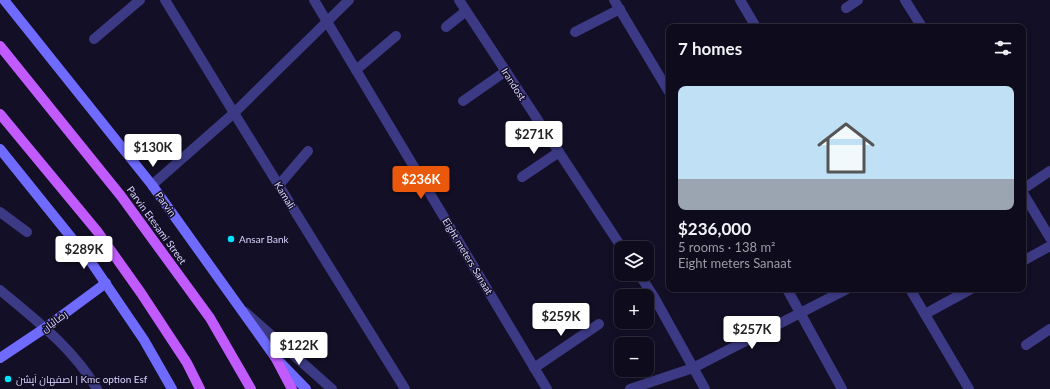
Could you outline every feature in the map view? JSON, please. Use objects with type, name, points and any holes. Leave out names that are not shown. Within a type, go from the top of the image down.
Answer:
[{"type":"main road","name":"Parvin","points":[[4,0],[152,185],[275,357],[306,389]]},
{"type":"main road","name":"Parvin Etesami Street","points":[[0,46],[126,203],[210,318],[251,389]]},
{"type":"main road","points":[[0,114],[97,231],[141,293],[187,363],[200,389]]},
{"type":"main road","points":[[0,150],[78,245],[106,283],[144,340],[172,389]]},
{"type":"main road","name":"رضائیان","points":[[0,358],[45,328],[106,283]]},
{"type":"main road","points":[[275,357],[292,389]]},
{"type":"street","points":[[94,39],[140,0]]},
{"type":"street","name":"Kamali","points":[[165,0],[405,389]]},
{"type":"street","name":"Eight meters Sanaat","points":[[314,0],[547,389]]},
{"type":"street","points":[[152,185],[234,113],[349,0]]},
{"type":"street","name":"Irandost","points":[[459,0],[617,241]]},
{"type":"street","points":[[740,0],[754,24]]},
{"type":"street","points":[[846,8],[858,0]]},
{"type":"street","points":[[905,0],[920,24]]},
{"type":"street","points":[[575,32],[617,4],[666,87]]},
{"type":"street","points":[[446,26],[466,11]]},
{"type":"street","points":[[356,70],[396,36]]},
{"type":"street","points":[[463,101],[506,71]]},
{"type":"street","points":[[279,185],[308,151]]},
{"type":"street","points":[[522,177],[559,152]]},
{"type":"street","points":[[1026,187],[1050,171]]},
{"type":"street","points":[[1026,198],[1050,238]]},
{"type":"street","points":[[0,212],[27,232]]},
{"type":"street","points":[[1026,259],[1050,246]]},
{"type":"street","points":[[644,281],[705,389]]},
{"type":"street","points":[[0,290],[45,328],[79,362],[97,389]]},
{"type":"street","points":[[789,292],[842,389]]},
{"type":"street","points":[[630,389],[693,368],[841,292]]},
{"type":"street","points":[[912,292],[968,389]]},
{"type":"street","points":[[925,314],[965,292]]},
{"type":"street","points":[[239,307],[332,389]]},
{"type":"street","points":[[534,368],[599,324]]},
{"type":"street","points":[[1026,345],[1050,329]]},
{"type":"place","name":"Ansar Bank","points":[[231,239]]},
{"type":"place","name":"اصفهان آپشن | Kmc option Esf","points":[[8,379]]}]
